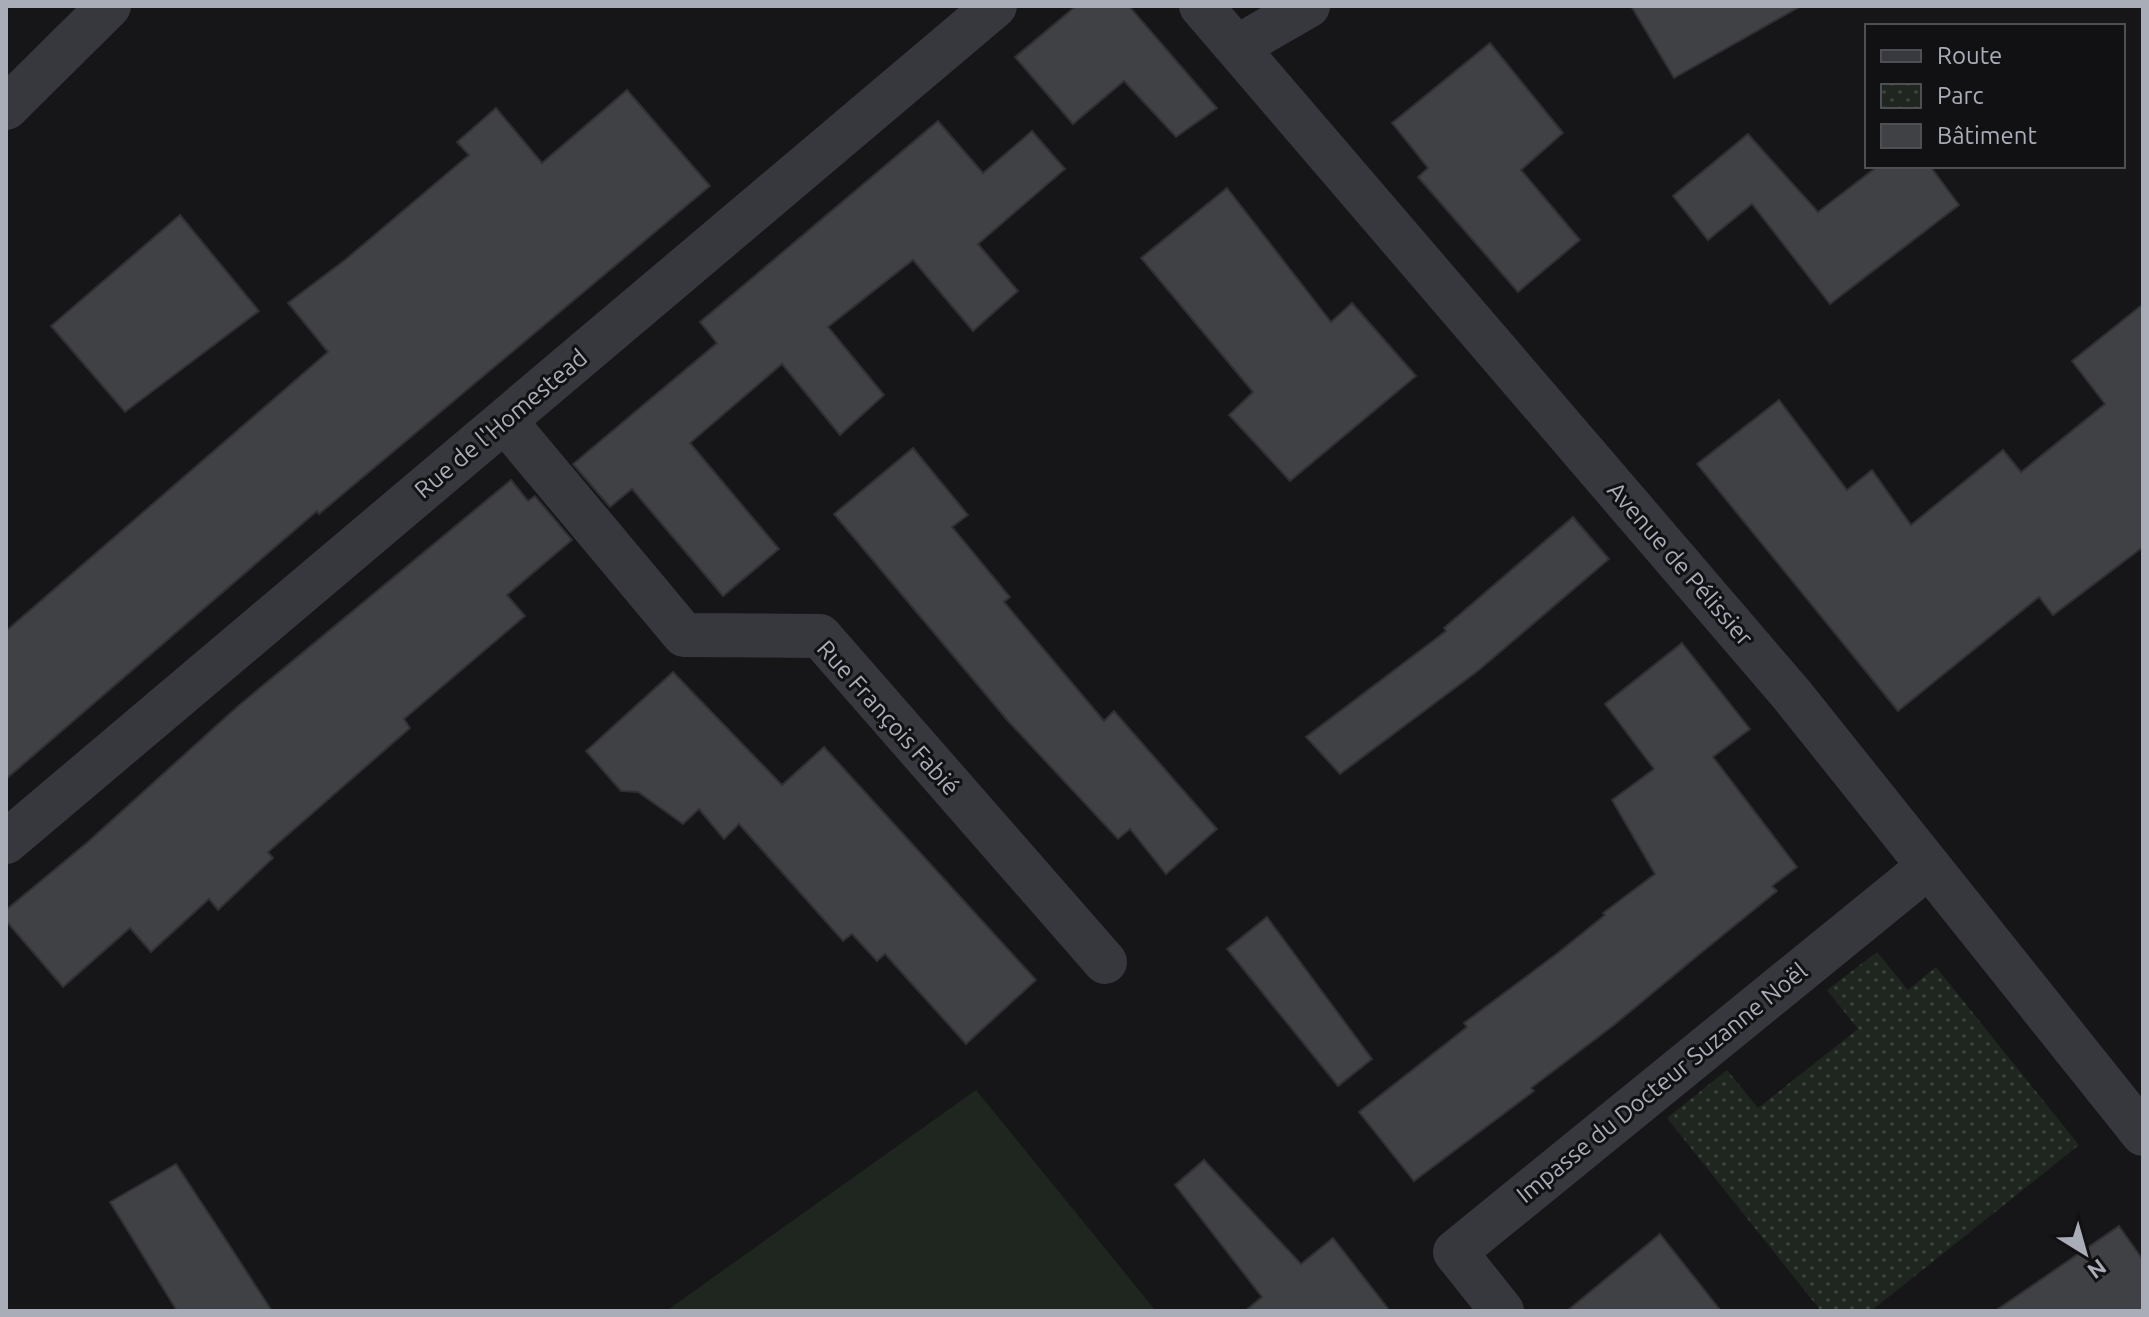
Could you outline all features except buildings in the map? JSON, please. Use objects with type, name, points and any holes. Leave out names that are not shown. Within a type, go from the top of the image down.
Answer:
[{"type":"street","points":[[6,108],[109,6]]},
{"type":"street","name":"Rue de l'Homestead","points":[[6,842],[995,6]]},
{"type":"street","name":"Avenue de Pélissier","points":[[1201,6],[1792,695],[2143,1134]]},
{"type":"street","points":[[1237,47],[1308,6]]},
{"type":"street","name":"Rue François Fabié","points":[[505,421],[684,635],[820,636],[1105,962]]},
{"type":"street","name":"Impasse du Docteur Suzanne Noël","points":[[1502,1311],[1455,1252],[1928,867]]},
{"type":"green space","points":[[1877,952],[1908,990],[1936,967],[2079,1145],[1871,1311],[1821,1311],[1667,1118],[1727,1070],[1758,1108],[1858,1029],[1827,990]]},
{"type":"green space","points":[[976,1090],[1156,1311],[666,1311]]}]
